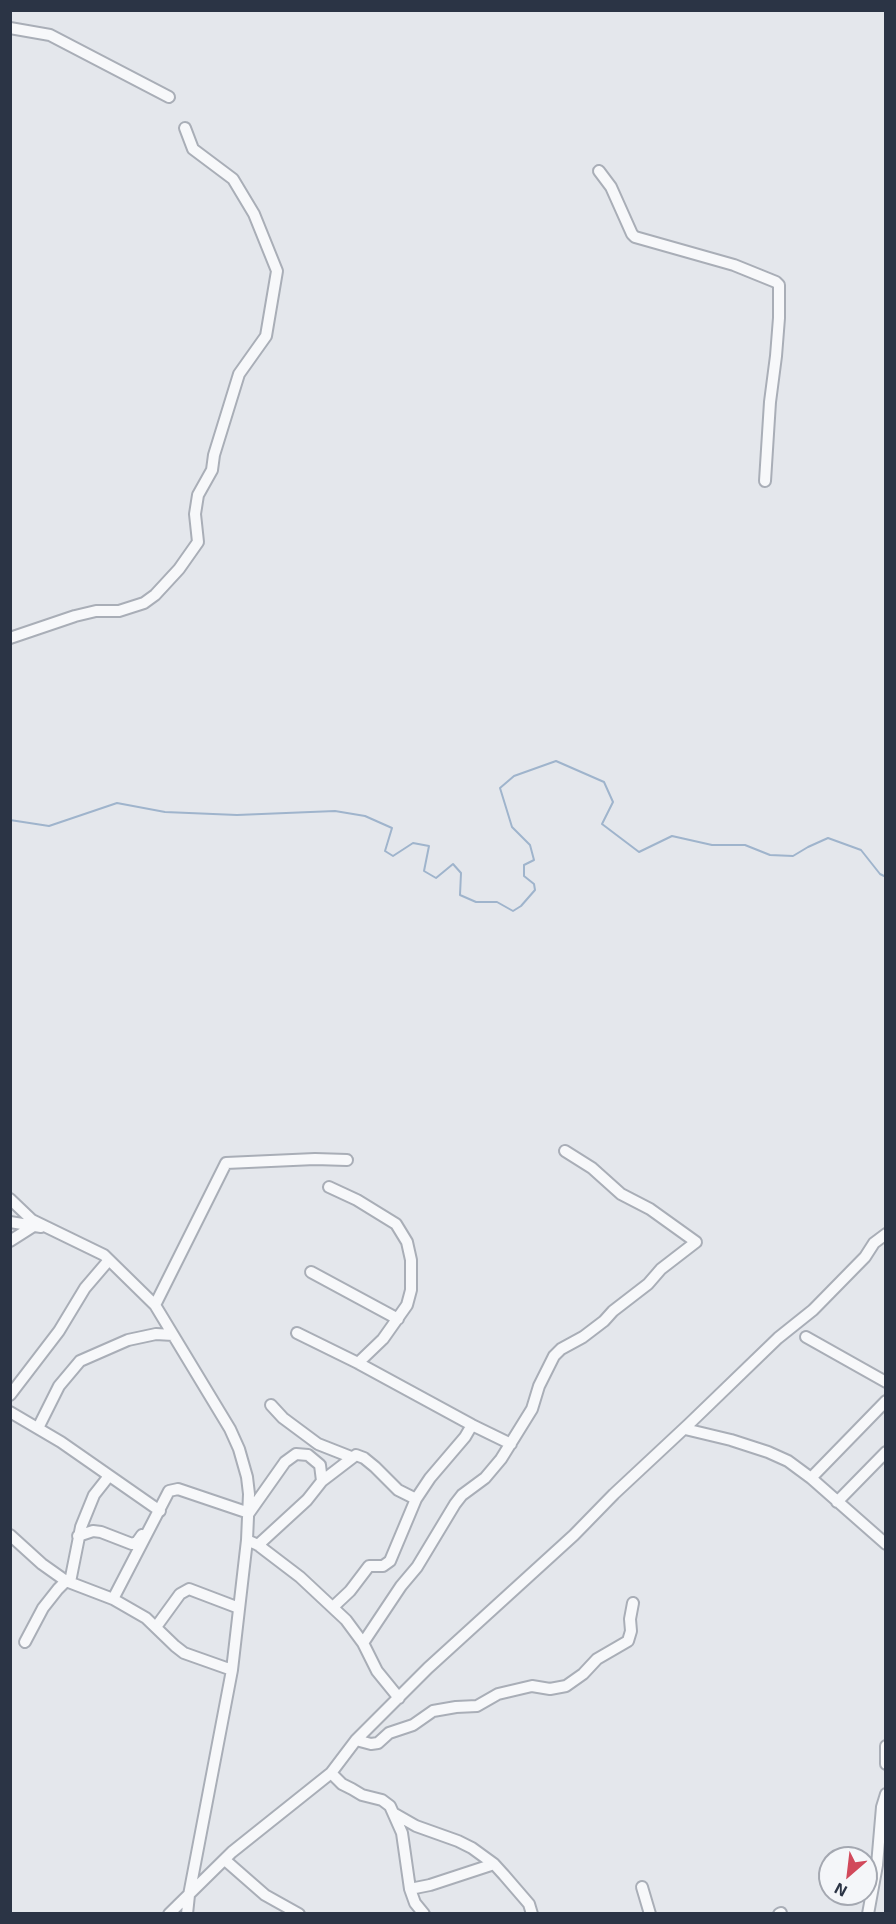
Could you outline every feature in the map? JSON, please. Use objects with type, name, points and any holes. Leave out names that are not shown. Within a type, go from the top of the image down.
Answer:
[{"type":"street","points":[[10,28],[50,35],[169,97]]},
{"type":"street","points":[[10,638],[75,616],[96,611],[119,611],[144,603],[179,569],[198,542],[195,514],[198,495],[212,470],[214,455],[239,374],[266,336],[277,271],[254,214],[232,178],[193,149],[185,128]]},
{"type":"street","points":[[599,171],[611,187],[632,234],[639,240],[734,265],[779,285],[779,325],[770,402],[765,482]]},
{"type":"street","points":[[363,1643],[401,1586],[417,1567],[455,1504],[462,1495],[485,1478],[511,1444],[532,1409],[539,1386],[554,1356],[604,1321],[613,1311],[648,1284],[661,1269],[696,1242],[650,1209],[621,1194],[592,1168],[565,1151]]},
{"type":"street","points":[[155,1305],[226,1163],[324,1158],[347,1160]]},
{"type":"street","points":[[329,1187],[357,1200],[396,1224],[407,1242],[413,1276],[406,1305],[398,1319],[383,1339],[358,1363]]},
{"type":"street","points":[[10,1199],[32,1220],[79,1242],[109,1260],[155,1305],[239,1449],[247,1477],[249,1513],[247,1540],[232,1670],[187,1914]]},
{"type":"street","points":[[10,1222],[47,1228]]},
{"type":"street","points":[[10,1240],[32,1227]]},
{"type":"street","points":[[169,1914],[240,1846],[331,1773],[357,1740],[428,1668],[566,1542],[778,1338],[813,1310],[885,1234]]},
{"type":"street","points":[[10,1395],[59,1331],[85,1288],[109,1260]]},
{"type":"street","points":[[311,1272],[398,1319]]},
{"type":"street","points":[[297,1333],[511,1444]]},
{"type":"street","points":[[38,1428],[59,1386],[80,1361],[128,1340],[156,1334],[174,1335]]},
{"type":"street","points":[[806,1337],[885,1382]]},
{"type":"street","points":[[811,1478],[885,1401]]},
{"type":"street","points":[[271,1405],[292,1425],[318,1444],[351,1457]]},
{"type":"street","points":[[10,1412],[61,1442],[160,1511]]},
{"type":"street","points":[[333,1607],[350,1591],[369,1566],[383,1566],[390,1561],[416,1499],[472,1425]]},
{"type":"street","points":[[685,1429],[768,1452],[796,1467],[885,1544]]},
{"type":"street","points":[[837,1502],[885,1452]]},
{"type":"street","points":[[249,1513],[285,1462],[296,1454],[308,1455],[320,1465],[322,1481]]},
{"type":"street","points":[[258,1545],[307,1500],[322,1481],[356,1455],[364,1458],[398,1490],[416,1499]]},
{"type":"street","points":[[25,1642],[43,1608],[58,1589],[68,1582],[78,1536],[94,1496],[109,1476]]},
{"type":"street","points":[[113,1599],[160,1511],[165,1496],[174,1488],[249,1513]]},
{"type":"street","points":[[78,1536],[93,1531],[101,1532],[132,1544],[137,1542],[145,1530],[151,1528]]},
{"type":"street","points":[[10,1535],[42,1564],[68,1582],[113,1599],[156,1626],[184,1653],[232,1670]]},
{"type":"street","points":[[247,1540],[258,1545],[300,1577],[333,1607],[354,1629],[377,1671],[399,1698]]},
{"type":"street","points":[[156,1626],[180,1594],[189,1589],[239,1608]]},
{"type":"street","points":[[357,1740],[371,1744],[378,1743],[389,1733],[413,1725],[433,1711],[477,1706],[498,1694],[532,1686],[550,1689],[566,1686],[583,1674],[597,1659],[628,1641],[633,1603]]},
{"type":"street","points":[[885,1746],[885,1764]]},
{"type":"street","points":[[331,1773],[342,1784],[362,1795],[382,1800],[390,1806],[402,1833],[410,1889],[415,1903],[424,1914]]},
{"type":"street","points":[[878,1868],[883,1845],[882,1807],[885,1794]]},
{"type":"street","points":[[395,1814],[432,1833],[458,1840],[494,1864],[529,1904],[532,1914]]},
{"type":"street","points":[[225,1860],[265,1895],[299,1914]]},
{"type":"street","points":[[410,1889],[430,1885],[494,1864]]},
{"type":"street","points":[[642,1887],[650,1914]]},
{"type":"waterway","points":[[10,820],[49,826],[117,803],[165,812],[237,815],[335,811],[365,816],[392,828],[385,851],[393,856],[413,843],[429,846],[424,871],[436,878],[453,864],[461,873],[460,895],[476,902],[497,902],[513,911],[521,906],[535,890],[534,884],[524,876],[524,865],[534,860],[530,845],[512,827],[500,788],[514,776],[556,761],[604,782],[613,802],[602,824],[639,852],[672,836],[712,845],[745,845],[770,855],[793,856],[828,838],[861,850],[880,874],[886,877]]}]
